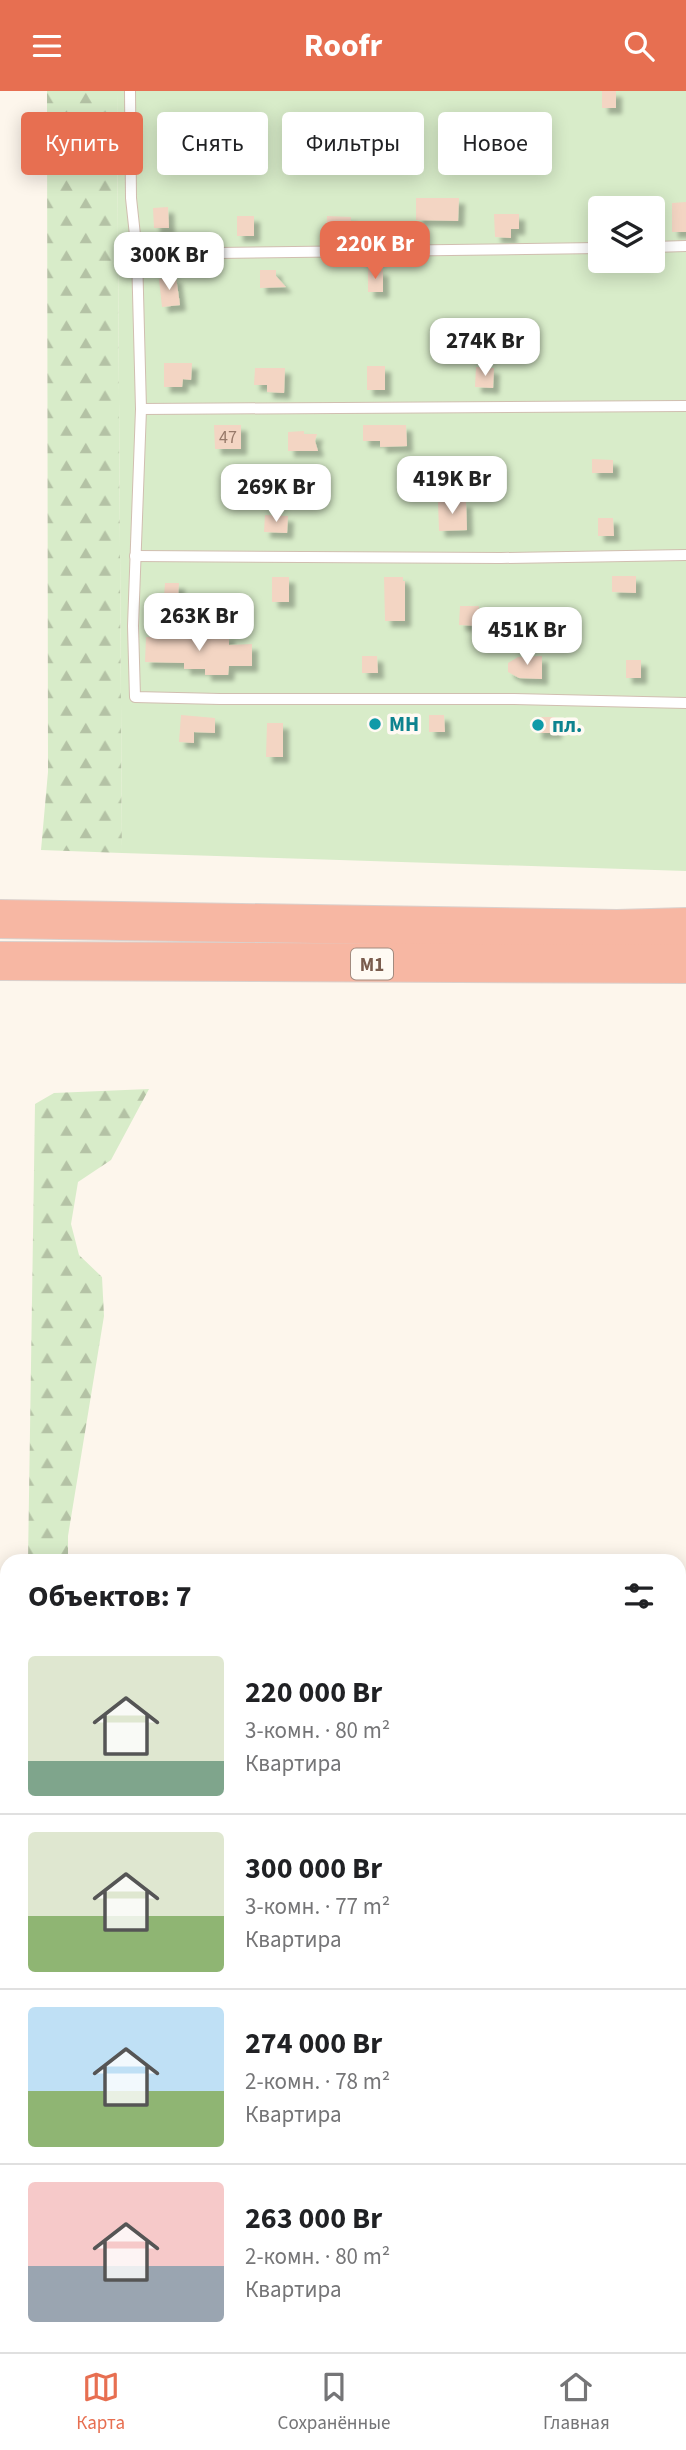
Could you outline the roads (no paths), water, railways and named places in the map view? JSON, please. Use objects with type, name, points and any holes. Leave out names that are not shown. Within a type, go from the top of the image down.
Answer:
[{"type":"highway","name":"М1","points":[[0,919],[617,929],[686,927]]},
{"type":"highway","name":"М1","points":[[0,961],[686,964]]},
{"type":"lane","points":[[130,91],[131,198],[137,254],[141,409],[135,556],[135,697],[514,699],[686,703]]},
{"type":"lane","points":[[665,247],[686,246]]},
{"type":"lane","points":[[137,254],[588,248]]},
{"type":"lane","points":[[141,409],[686,406]]},
{"type":"lane","points":[[135,556],[501,558],[686,555]]},
{"type":"place","name":"МН","points":[[375,724]]},
{"type":"place","name":"пл.","points":[[538,725]]}]
